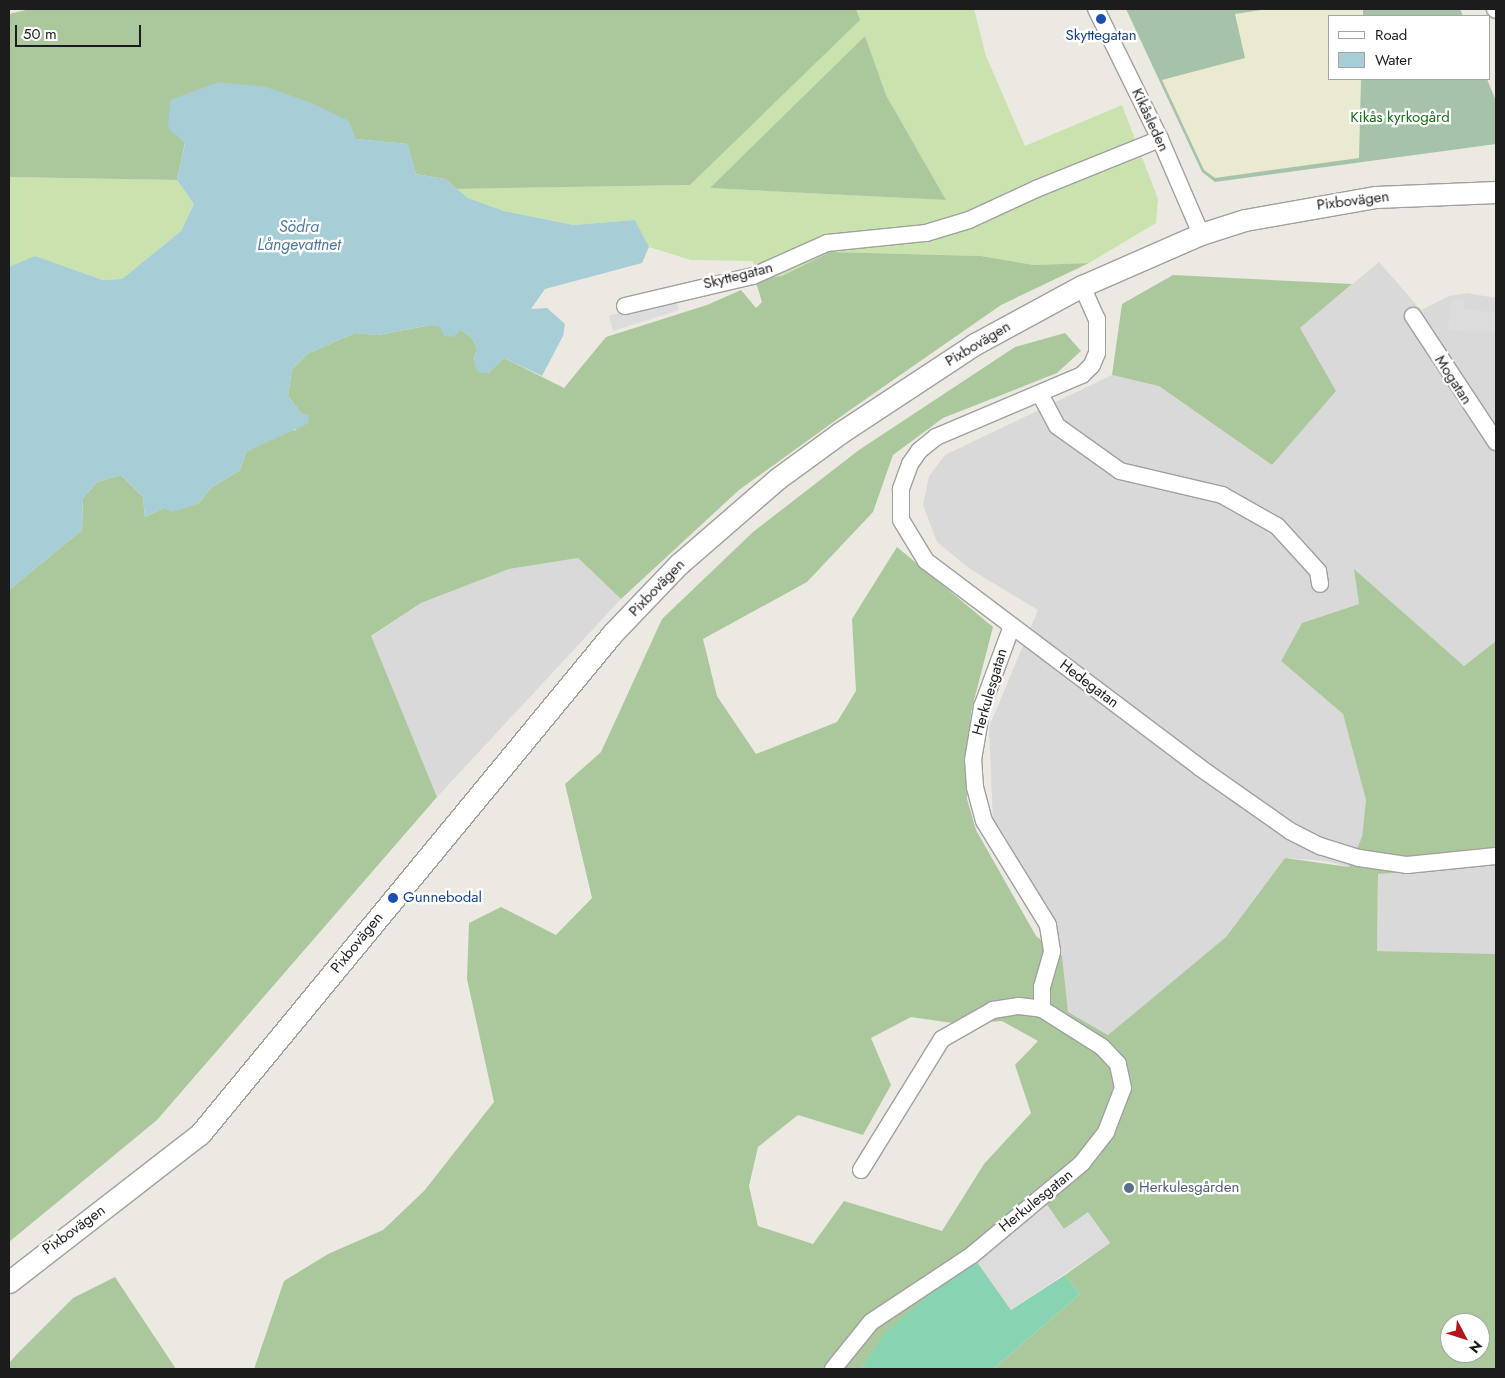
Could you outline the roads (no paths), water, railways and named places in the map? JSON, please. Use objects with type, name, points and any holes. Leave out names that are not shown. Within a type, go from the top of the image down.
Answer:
[{"type":"street","name":"Kikåsleden","points":[[1096,9],[1160,139],[1200,234]]},
{"type":"street","name":"Skyttegatan","points":[[625,306],[753,276],[827,243],[926,233],[969,220],[1036,189],[1160,139]]},
{"type":"street","name":"Pixbovägen","points":[[9,1282],[200,1134],[612,634],[712,533],[776,479],[840,433],[975,344],[1082,286],[1200,234],[1244,220],[1376,197],[1496,192]]},
{"type":"street","name":"Hedegatan","points":[[1082,286],[1097,319],[1097,353],[1092,365],[1082,375],[936,437],[919,451],[901,489],[901,520],[926,561],[1261,813],[1312,842],[1359,858],[1407,865],[1496,856]]},
{"type":"street","name":"Mogatan","points":[[1413,316],[1496,442]]},
{"type":"street","points":[[1040,394],[1058,426],[1120,471],[1222,495],[1277,526],[1318,571],[1320,584]]},
{"type":"street","name":"Herkulesgatan","points":[[1012,626],[982,708],[973,760],[975,787],[984,821],[1048,926],[1052,951],[1042,987],[1042,1009]]},
{"type":"street","name":"Herkulesgatan","points":[[833,1369],[871,1322],[977,1250],[1068,1177],[1101,1141],[1114,1115],[1122,1088],[1118,1064],[1102,1047],[1042,1009],[1020,1006],[993,1010],[942,1039],[861,1170]]},
{"type":"water","name":"Södra Långevattnet","points":[[219,82],[266,87],[312,103],[349,121],[356,139],[408,144],[416,174],[445,179],[468,198],[504,211],[573,225],[635,220],[649,247],[642,263],[545,289],[531,309],[547,308],[565,324],[563,336],[542,376],[504,358],[488,373],[480,373],[476,369],[474,359],[477,348],[472,338],[461,330],[453,337],[444,336],[440,327],[431,325],[378,335],[355,333],[307,354],[292,369],[288,396],[301,413],[308,415],[309,423],[246,452],[240,470],[211,488],[198,504],[172,512],[164,508],[145,517],[143,497],[121,475],[97,482],[83,498],[82,530],[9,590],[9,267],[35,256],[103,280],[122,279],[181,231],[194,204],[177,180],[185,143],[168,128],[170,100]]},
{"type":"place","name":"Skyttegatan","points":[[1101,19]]},
{"type":"place","name":"Gunnebodal","points":[[393,898]]},
{"type":"place","name":"Herkulesgården","points":[[1129,1188]]},
{"type":"park label","name":"Kikås kyrkogård","points":[[1400,118]]}]
